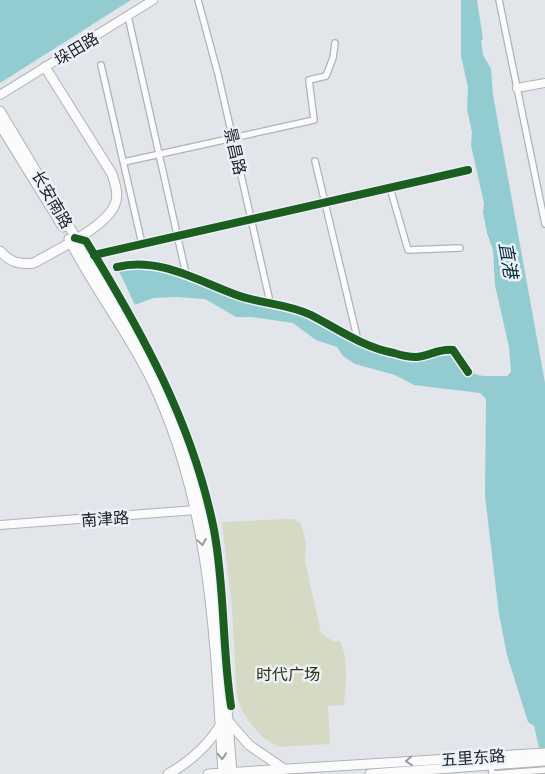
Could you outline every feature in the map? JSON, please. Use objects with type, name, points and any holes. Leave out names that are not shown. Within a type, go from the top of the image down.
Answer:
[{"type":"main road","points":[[0,251],[8,260],[23,264],[34,263],[100,223],[111,212],[115,204],[117,189],[112,174],[45,67]]},
{"type":"main road","name":"长安南路","points":[[0,110],[151,379],[181,450],[203,510],[220,618],[227,720],[227,774]]},
{"type":"main road","name":"长安南路","points":[[0,125],[48,196]]},
{"type":"main road","name":"长安南路","points":[[203,510],[220,726],[227,774]]},
{"type":"main road","points":[[227,720],[249,746],[284,769]]},
{"type":"main road","points":[[168,774],[184,766],[209,744],[220,726]]},
{"type":"main road","points":[[529,762],[545,753]]},
{"type":"main road","points":[[529,762],[545,761]]},
{"type":"main road","name":"五里东路","points":[[370,774],[529,762]]},
{"type":"main road","name":"五里东路","points":[[208,774],[284,769],[491,765]]},
{"type":"street","name":"垛田路","points":[[0,95],[153,0]]},
{"type":"street","name":"景昌路","points":[[198,0],[270,302]]},
{"type":"street","points":[[499,0],[545,224]]},
{"type":"street","points":[[128,16],[186,274]]},
{"type":"street","points":[[124,162],[314,120],[309,80],[326,76],[333,58],[335,43]]},
{"type":"street","points":[[101,65],[142,244]]},
{"type":"street","points":[[517,88],[545,83]]},
{"type":"street","points":[[315,161],[358,341]]},
{"type":"street","points":[[94,255],[468,170]]},
{"type":"street","points":[[390,188],[408,250],[460,248]]},
{"type":"street","points":[[73,240],[86,241],[144,340],[165,380],[192,447],[203,510],[220,569],[231,706]]},
{"type":"street","points":[[117,267],[132,264],[186,274],[234,295],[270,302],[310,315],[358,341],[392,353],[417,357],[445,349],[453,350],[468,372]]},
{"type":"street","name":"南津路","points":[[0,525],[203,510]]},
{"type":"street","points":[[529,762],[545,770]]},
{"type":"green space","name":"时代广场","points":[[294,519],[301,524],[306,542],[305,561],[321,633],[332,641],[340,641],[343,649],[346,672],[344,705],[328,706],[330,744],[279,747],[265,739],[253,726],[243,712],[237,697],[232,608],[222,522]]},
{"type":"water","points":[[0,0],[131,0],[0,83]]},
{"type":"water","name":"直港","points":[[461,0],[477,0],[483,39],[481,41],[483,55],[491,69],[493,95],[545,383],[545,774],[534,726],[528,722],[507,655],[499,614],[485,496],[486,399],[480,393],[414,385],[395,375],[355,364],[343,356],[337,347],[316,340],[293,323],[252,317],[236,317],[205,299],[153,298],[135,305],[117,267],[143,265],[168,269],[228,290],[300,310],[374,347],[401,355],[421,356],[453,350],[465,366],[475,374],[507,376],[511,372],[509,347],[495,285],[493,250],[487,233],[483,212],[484,203],[471,145],[472,132],[467,109],[468,87],[461,56]]},
{"type":"cycle path","points":[[94,255],[468,170]]},
{"type":"cycle path","points":[[75,238],[86,241],[146,344],[179,416],[193,453],[205,491],[218,552],[231,706]]},
{"type":"cycle path","points":[[117,267],[133,265],[162,267],[243,297],[302,311],[361,342],[399,354],[416,357],[444,350],[453,350],[468,372]]}]
